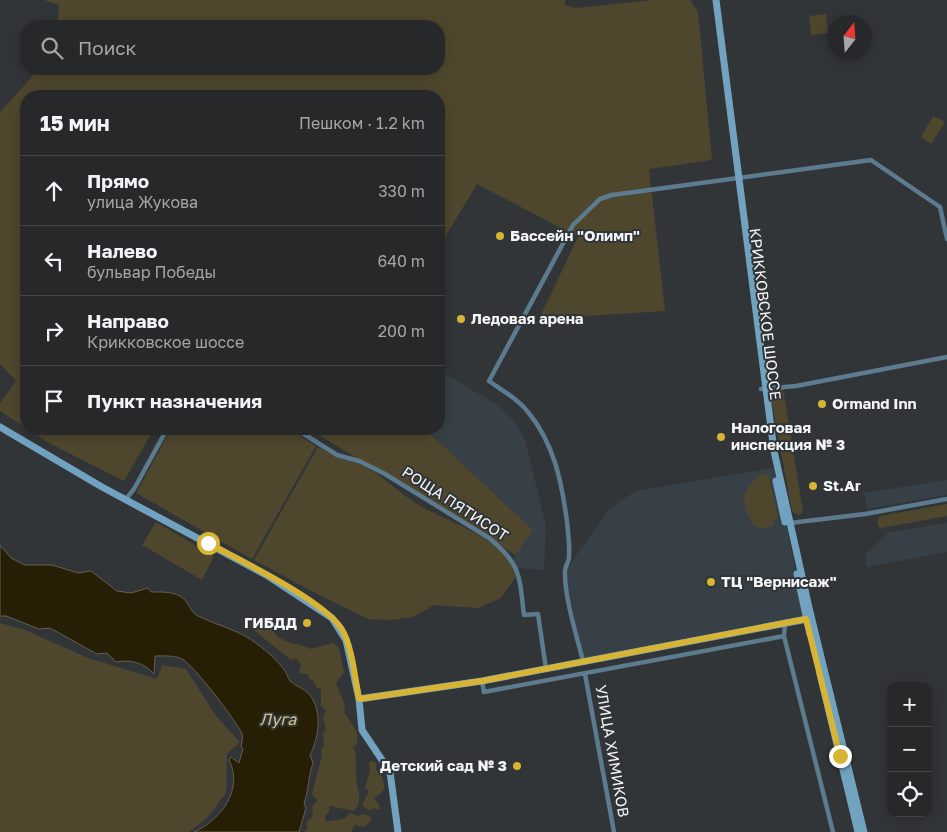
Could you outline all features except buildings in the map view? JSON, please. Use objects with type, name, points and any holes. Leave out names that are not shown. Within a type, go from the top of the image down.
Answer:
[{"type":"main road","name":"КРИККОВСКОЕ ШОССЕ","points":[[714,0],[770,452],[788,523],[806,619],[858,832]]},
{"type":"main road","points":[[0,427],[126,500],[208,543],[299,595],[332,618],[346,640],[359,699],[362,730],[390,772],[398,832]]},
{"type":"main road","points":[[788,523],[864,832]]},
{"type":"main road","points":[[359,699],[482,681],[806,619]]},
{"type":"street","points":[[583,662],[565,571],[569,557],[568,534],[564,499],[556,463],[542,432],[528,412],[516,400],[489,381],[573,225],[600,199],[612,194],[871,160],[940,207],[947,239]]},
{"type":"street","points":[[763,388],[796,386],[947,357]]},
{"type":"street","points":[[126,500],[164,435]]},
{"type":"street","name":"РОЩА ПЯТИСОТ","points":[[305,435],[337,455],[359,461],[385,474],[489,538],[503,550],[514,562],[519,576],[524,616],[538,614],[546,669]]},
{"type":"street","points":[[788,523],[865,514],[947,499]]},
{"type":"street","points":[[784,624],[784,636],[833,832]]},
{"type":"street","points":[[482,681],[484,692],[784,636]]},
{"type":"street","name":"УЛИЦА ХИМИКОВ","points":[[585,674],[614,832]]},
{"type":"shaded area","points":[[44,0],[565,0],[565,5],[575,8],[654,0],[690,0],[698,12],[712,160],[649,169],[665,311],[539,319],[578,237],[477,184],[445,237],[445,90],[20,90],[20,424],[0,411],[0,403],[16,381],[0,364],[0,112],[34,75],[445,75],[445,20],[58,20],[59,5]]},
{"type":"shaded area","points":[[826,14],[827,33],[811,35],[809,16]]},
{"type":"shaded area","points":[[933,116],[945,122],[931,144],[921,137]]},
{"type":"shaded area","points":[[445,374],[499,406],[514,421],[525,440],[546,526],[544,570],[517,568],[514,558],[533,530],[431,435],[445,435]]},
{"type":"shaded area","points":[[783,388],[803,512],[799,515],[793,512],[791,506],[770,393],[774,389]]},
{"type":"shaded area","points":[[36,435],[151,435],[124,481]]},
{"type":"shaded area","points":[[168,435],[299,435],[316,446],[252,559],[136,493]]},
{"type":"shaded area","points":[[319,435],[431,435],[533,530],[516,555]]},
{"type":"shaded area","points":[[318,447],[338,458],[365,467],[417,504],[475,533],[501,551],[510,563],[516,576],[501,598],[478,608],[434,605],[413,617],[391,620],[368,619],[254,560]]},
{"type":"shaded area","points":[[773,468],[807,619],[583,661],[565,571],[610,508],[636,491]]},
{"type":"shaded area","points":[[766,473],[769,476],[778,518],[773,520],[774,525],[762,529],[753,525],[744,503],[744,498],[748,487],[759,476]]},
{"type":"shaded area","points":[[947,480],[947,495],[867,509],[864,493]]},
{"type":"shaded area","points":[[947,504],[947,516],[881,528],[878,526],[880,516]]},
{"type":"shaded area","points":[[156,522],[214,556],[202,580],[142,545]]},
{"type":"shaded area","points":[[947,523],[947,552],[867,567],[865,555],[889,532]]},
{"type":"shaded area","points":[[270,616],[277,618],[279,622],[275,634],[284,640],[310,649],[333,643],[339,648],[344,672],[336,683],[345,706],[344,712],[357,732],[357,744],[353,747],[356,758],[359,803],[354,811],[329,806],[329,812],[325,816],[326,822],[343,819],[351,813],[358,816],[364,814],[371,817],[371,821],[364,827],[355,825],[351,832],[304,832],[307,829],[307,821],[313,817],[312,807],[318,799],[312,794],[322,755],[321,749],[324,747],[323,734],[326,729],[323,717],[326,711],[321,706],[321,689],[317,688],[313,680],[309,679],[308,674],[299,673],[301,664],[296,658],[291,660],[250,627],[249,623],[255,620],[262,624]]},
{"type":"shaded area","points":[[0,623],[25,630],[88,658],[157,679],[162,665],[186,669],[216,716],[240,742],[227,754],[226,793],[207,818],[189,832],[0,832]]},
{"type":"shaded area","points":[[373,761],[376,764],[376,770],[382,776],[385,789],[374,799],[378,803],[380,810],[373,808],[370,811],[362,806],[369,791],[365,788],[370,771],[369,762]]},
{"type":"water","name":"Луга","points":[[0,545],[11,558],[25,565],[52,565],[78,573],[91,571],[117,591],[131,593],[148,588],[151,592],[168,592],[180,596],[195,614],[243,635],[272,656],[285,671],[290,681],[309,694],[318,716],[316,740],[310,755],[313,763],[304,803],[306,808],[299,832],[194,832],[204,827],[221,812],[232,792],[234,782],[233,771],[229,760],[231,757],[239,763],[243,749],[241,746],[242,734],[239,728],[214,694],[182,659],[172,656],[155,656],[154,674],[146,667],[137,663],[127,661],[116,662],[107,653],[97,654],[50,628],[39,629],[6,616],[0,616]]},
{"type":"place","name":"Бассейн \"Олимп\"","points":[[500,236]]},
{"type":"place","name":"Ледовая арена","points":[[461,319]]},
{"type":"place","name":"Ormand Inn","points":[[822,404]]},
{"type":"place","name":"Налоговая инспекция № 3","points":[[721,437]]},
{"type":"place","name":"St.Ar","points":[[813,486]]},
{"type":"place","name":"ТЦ \"Вернисаж\"","points":[[711,582]]},
{"type":"place","name":"ГИБДД","points":[[307,623]]},
{"type":"place","name":"Детский сад № 3","points":[[517,766]]},
{"type":"route","points":[[208,543],[268,576],[317,606],[332,618],[341,629],[346,640],[359,699],[482,681],[806,619],[840,756]]}]
